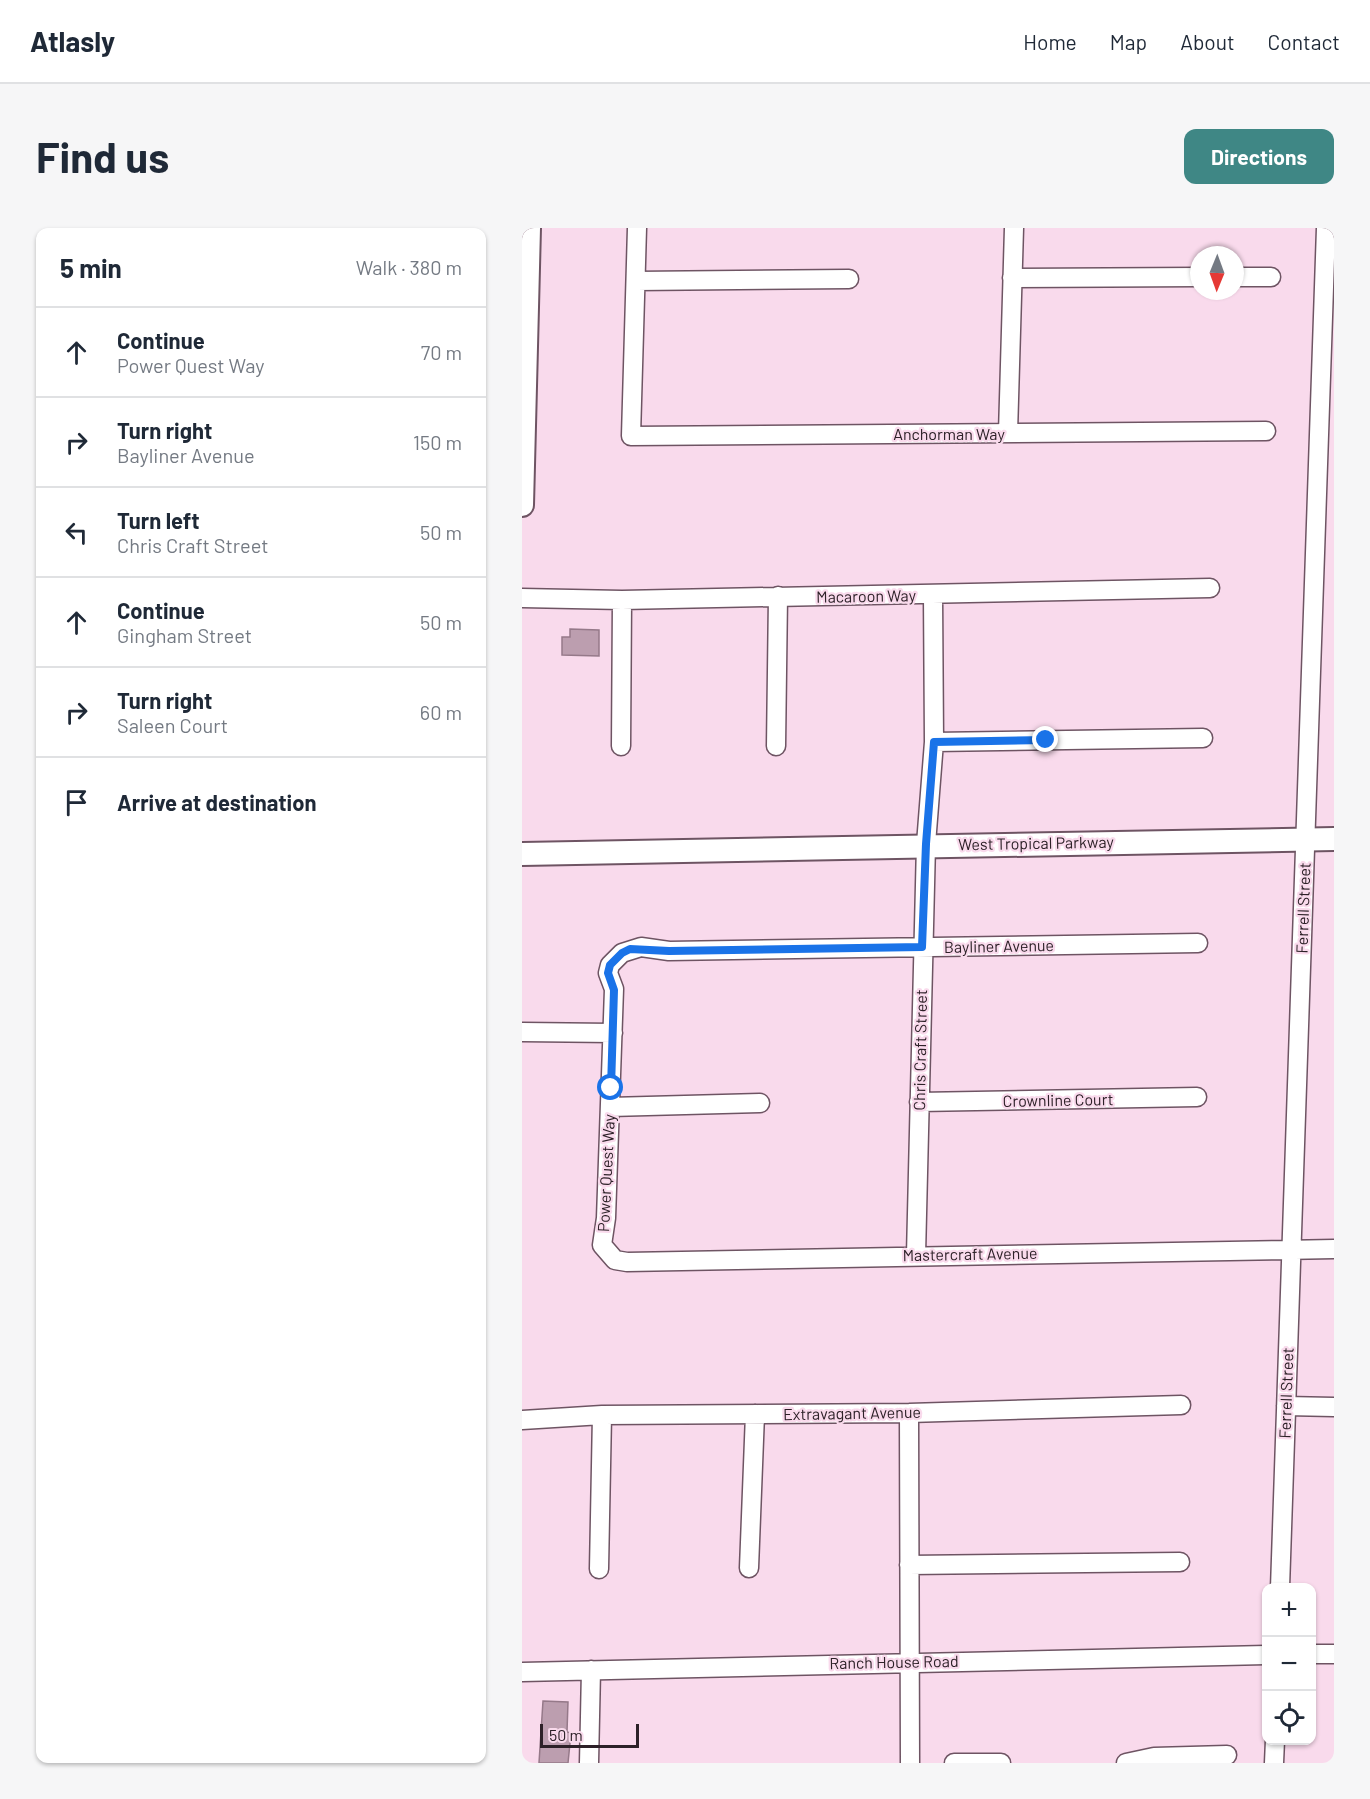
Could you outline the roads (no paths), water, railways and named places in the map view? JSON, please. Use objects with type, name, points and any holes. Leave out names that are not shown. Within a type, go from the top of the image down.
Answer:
[{"type":"main road","points":[[522,505],[529,228]]},
{"type":"main road","name":"West Tropical Parkway","points":[[522,854],[926,844],[1334,839]]},
{"type":"street","points":[[637,228],[636,281],[849,279]]},
{"type":"street","points":[[1008,433],[1014,228]]},
{"type":"street","name":"Ferrell Street","points":[[1280,1583],[1326,228]]},
{"type":"street","points":[[1012,278],[1190,277]]},
{"type":"street","points":[[1244,277],[1270,277]]},
{"type":"street","name":"Anchorman Way","points":[[636,281],[632,436],[1266,431]]},
{"type":"street","name":"Macaroon Way","points":[[522,598],[622,600],[1210,588]]},
{"type":"street","name":"Chris Craft Street","points":[[916,1255],[922,947],[926,844],[934,742],[933,595]]},
{"type":"street","points":[[776,746],[778,597]]},
{"type":"street","points":[[621,746],[622,600]]},
{"type":"street","points":[[934,742],[1203,738]]},
{"type":"street","name":"Bayliner Avenue","points":[[622,953],[641,947],[669,951],[1198,943]]},
{"type":"street","name":"Power Quest Way","points":[[609,1254],[602,1245],[606,1218],[614,990],[608,973],[610,965],[622,953]]},
{"type":"street","points":[[522,1032],[613,1033]]},
{"type":"street","name":"Crownline Court","points":[[919,1102],[1197,1097]]},
{"type":"street","points":[[610,1107],[759,1104]]},
{"type":"street","name":"Mastercraft Avenue","points":[[609,1254],[615,1260],[627,1262],[1334,1249]]},
{"type":"street","name":"Extravagant Avenue","points":[[522,1420],[602,1415],[909,1413],[1181,1405]]},
{"type":"street","points":[[1286,1406],[1334,1407]]},
{"type":"street","points":[[909,1413],[910,1763]]},
{"type":"street","points":[[749,1568],[755,1414]]},
{"type":"street","points":[[599,1569],[602,1415]]},
{"type":"street","points":[[909,1564],[1180,1562]]},
{"type":"street","points":[[1316,1654],[1334,1654]]},
{"type":"street","name":"Ranch House Road","points":[[522,1672],[1262,1655]]},
{"type":"street","points":[[589,1763],[591,1670]]},
{"type":"street","points":[[1274,1763],[1275,1745]]},
{"type":"street","points":[[1126,1763],[1227,1755]]},
{"type":"street","points":[[954,1763],[1001,1763]]}]
